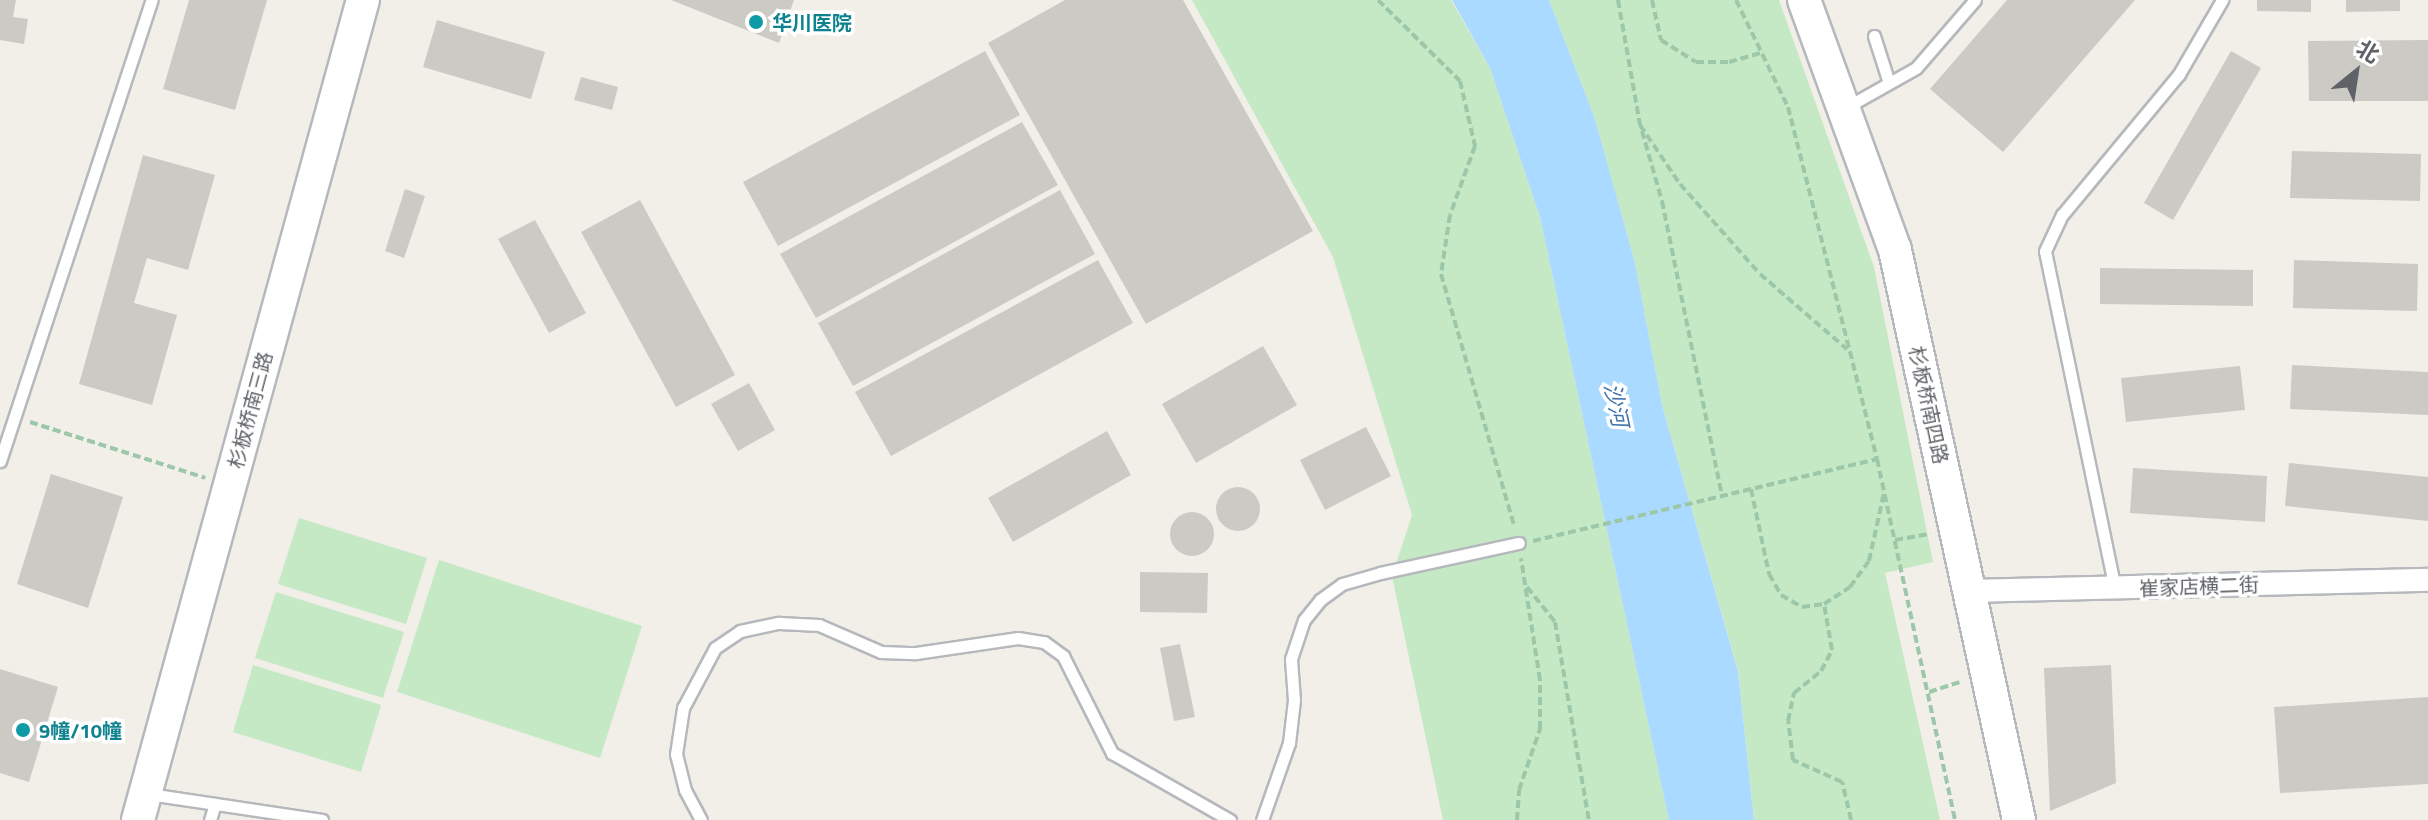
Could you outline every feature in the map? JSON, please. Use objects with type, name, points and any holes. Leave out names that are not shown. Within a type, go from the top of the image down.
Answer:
[{"type":"street","name":"杉板桥南三路","points":[[142,807],[363,0]]},
{"type":"street","name":"杉板桥南四路","points":[[1804,0],[1895,250],[2019,820]]},
{"type":"street","name":"崔家店横二街","points":[[1970,591],[2428,580]]},
{"type":"lane","points":[[0,461],[152,0]]},
{"type":"lane","points":[[1844,109],[1916,68],[1975,0]]},
{"type":"lane","points":[[2115,589],[2045,251],[2062,215],[2179,74],[2222,0]]},
{"type":"lane","points":[[1874,36],[1889,83]]},
{"type":"lane","points":[[1262,820],[1289,743],[1294,700],[1291,659],[1304,620],[1320,600],[1342,584],[1380,573],[1519,543]]},
{"type":"lane","points":[[701,820],[685,790],[676,754],[683,708],[715,648],[740,631],[779,623],[819,625],[881,652],[916,653],[1018,638],[1044,642],[1063,656],[1112,753],[1230,820]]},
{"type":"lane","points":[[210,820],[215,804]]},
{"type":"lane","points":[[142,807],[215,804],[322,820]]},
{"type":"path","points":[[1378,0],[1460,81],[1475,146],[1450,215],[1441,274],[1519,543],[1540,680],[1540,729],[1519,790],[1517,820]]},
{"type":"path","points":[[1618,0],[1640,125],[1662,201],[1722,496]]},
{"type":"path","points":[[1652,0],[1661,40],[1696,62],[1729,62],[1764,52]]},
{"type":"path","points":[[1736,0],[1764,52],[1788,107],[1877,459],[1955,820]]},
{"type":"path","points":[[1640,125],[1680,184],[1760,274],[1848,350]]},
{"type":"path","points":[[14,417],[230,486]]},
{"type":"path","points":[[1519,543],[1877,459]]},
{"type":"path","points":[[1751,489],[1769,574],[1781,595],[1802,607],[1824,604],[1850,587],[1869,561],[1884,491]]},
{"type":"path","points":[[1895,540],[1932,533]]},
{"type":"path","points":[[1525,584],[1555,622],[1589,820]]},
{"type":"path","points":[[1824,604],[1832,650],[1821,671],[1794,693],[1788,721],[1793,760],[1842,782],[1851,820]]},
{"type":"path","points":[[1928,692],[1960,685]]},
{"type":"green space","points":[[1192,0],[1451,0],[1490,68],[1540,217],[1669,820],[1443,820],[1392,576],[1412,515],[1333,257]]},
{"type":"green space","points":[[1549,0],[1779,0],[1874,267],[1933,562],[1885,573],[1940,820],[1754,820],[1738,670],[1662,405],[1635,263],[1595,119]]},
{"type":"green space","points":[[299,518],[427,558],[406,624],[278,584]]},
{"type":"green space","points":[[439,560],[642,626],[600,758],[397,692]]},
{"type":"green space","points":[[276,592],[404,632],[383,698],[255,658]]},
{"type":"green space","points":[[253,665],[381,705],[361,772],[233,732]]},
{"type":"water","name":"沙河","points":[[1452,0],[1549,0],[1595,119],[1635,263],[1662,405],[1738,671],[1754,820],[1669,820],[1540,217],[1490,68]]},
{"type":"building","points":[[0,0],[16,0],[13,17],[28,19],[24,44],[0,40]]},
{"type":"building","points":[[189,0],[267,0],[235,110],[163,89]]},
{"type":"building","name":"华川医院","points":[[671,0],[794,0],[779,43]]},
{"type":"building","points":[[1065,0],[1183,0],[1313,231],[1146,324],[988,43]]},
{"type":"building","points":[[2007,0],[2135,0],[2003,152],[1930,89]]},
{"type":"building","points":[[2257,0],[2311,0],[2311,12],[2257,11]]},
{"type":"building","points":[[2346,0],[2400,0],[2400,11],[2346,12]]},
{"type":"building","points":[[437,20],[545,52],[531,99],[423,67]]},
{"type":"building","points":[[2428,40],[2428,101],[2309,101],[2308,41]]},
{"type":"building","points":[[985,51],[1020,115],[778,246],[743,182]]},
{"type":"building","points":[[2231,51],[2261,68],[2173,220],[2144,203]]},
{"type":"building","points":[[581,77],[618,87],[612,110],[574,100]]},
{"type":"building","points":[[1022,122],[1058,185],[816,318],[780,254]]},
{"type":"building","points":[[2292,151],[2421,154],[2420,201],[2290,198]]},
{"type":"building","points":[[143,155],[215,175],[188,270],[147,258],[134,303],[177,315],[152,405],[79,384]]},
{"type":"building","points":[[405,189],[425,196],[404,258],[385,251]]},
{"type":"building","points":[[1060,190],[1095,254],[853,386],[818,323]]},
{"type":"building","points":[[640,200],[735,375],[676,407],[581,232]]},
{"type":"building","points":[[535,220],[586,313],[549,333],[498,239]]},
{"type":"building","points":[[1098,260],[1133,323],[891,456],[855,392]]},
{"type":"building","points":[[2294,260],[2418,264],[2417,311],[2293,308]]},
{"type":"building","points":[[2100,268],[2253,270],[2253,306],[2100,304]]},
{"type":"building","points":[[1263,346],[1297,405],[1196,463],[1162,404]]},
{"type":"building","points":[[2292,365],[2428,372],[2428,415],[2290,409]]},
{"type":"building","points":[[2240,366],[2245,410],[2126,422],[2121,378]]},
{"type":"building","points":[[749,383],[775,430],[738,451],[711,404]]},
{"type":"building","points":[[1366,427],[1391,476],[1325,510],[1300,460]]},
{"type":"building","points":[[1107,431],[1131,475],[1013,542],[988,498]]},
{"type":"building","points":[[2289,463],[2428,477],[2428,521],[2285,506]]},
{"type":"building","points":[[2133,468],[2267,476],[2265,522],[2130,513]]},
{"type":"building","points":[[51,474],[123,497],[88,608],[17,584]]},
{"type":"building","points":[[1238,487],[1253,494],[1260,509],[1253,524],[1238,531],[1223,524],[1216,509],[1223,494]]},
{"type":"building","points":[[1192,512],[1207,519],[1214,534],[1207,549],[1192,556],[1177,549],[1170,534],[1177,519]]},
{"type":"building","points":[[1140,572],[1208,573],[1207,613],[1140,612]]},
{"type":"building","points":[[1180,644],[1195,717],[1174,721],[1160,648]]},
{"type":"building","points":[[2111,665],[2116,783],[2050,811],[2044,668]]},
{"type":"building","name":"9幢/10幢","points":[[0,669],[58,687],[29,782],[0,773]]},
{"type":"building","points":[[2428,697],[2428,784],[2280,793],[2274,707]]},
{"type":"place","name":"华川医院","points":[[756,22]]},
{"type":"place","name":"9幢/10幢","points":[[23,730]]}]
